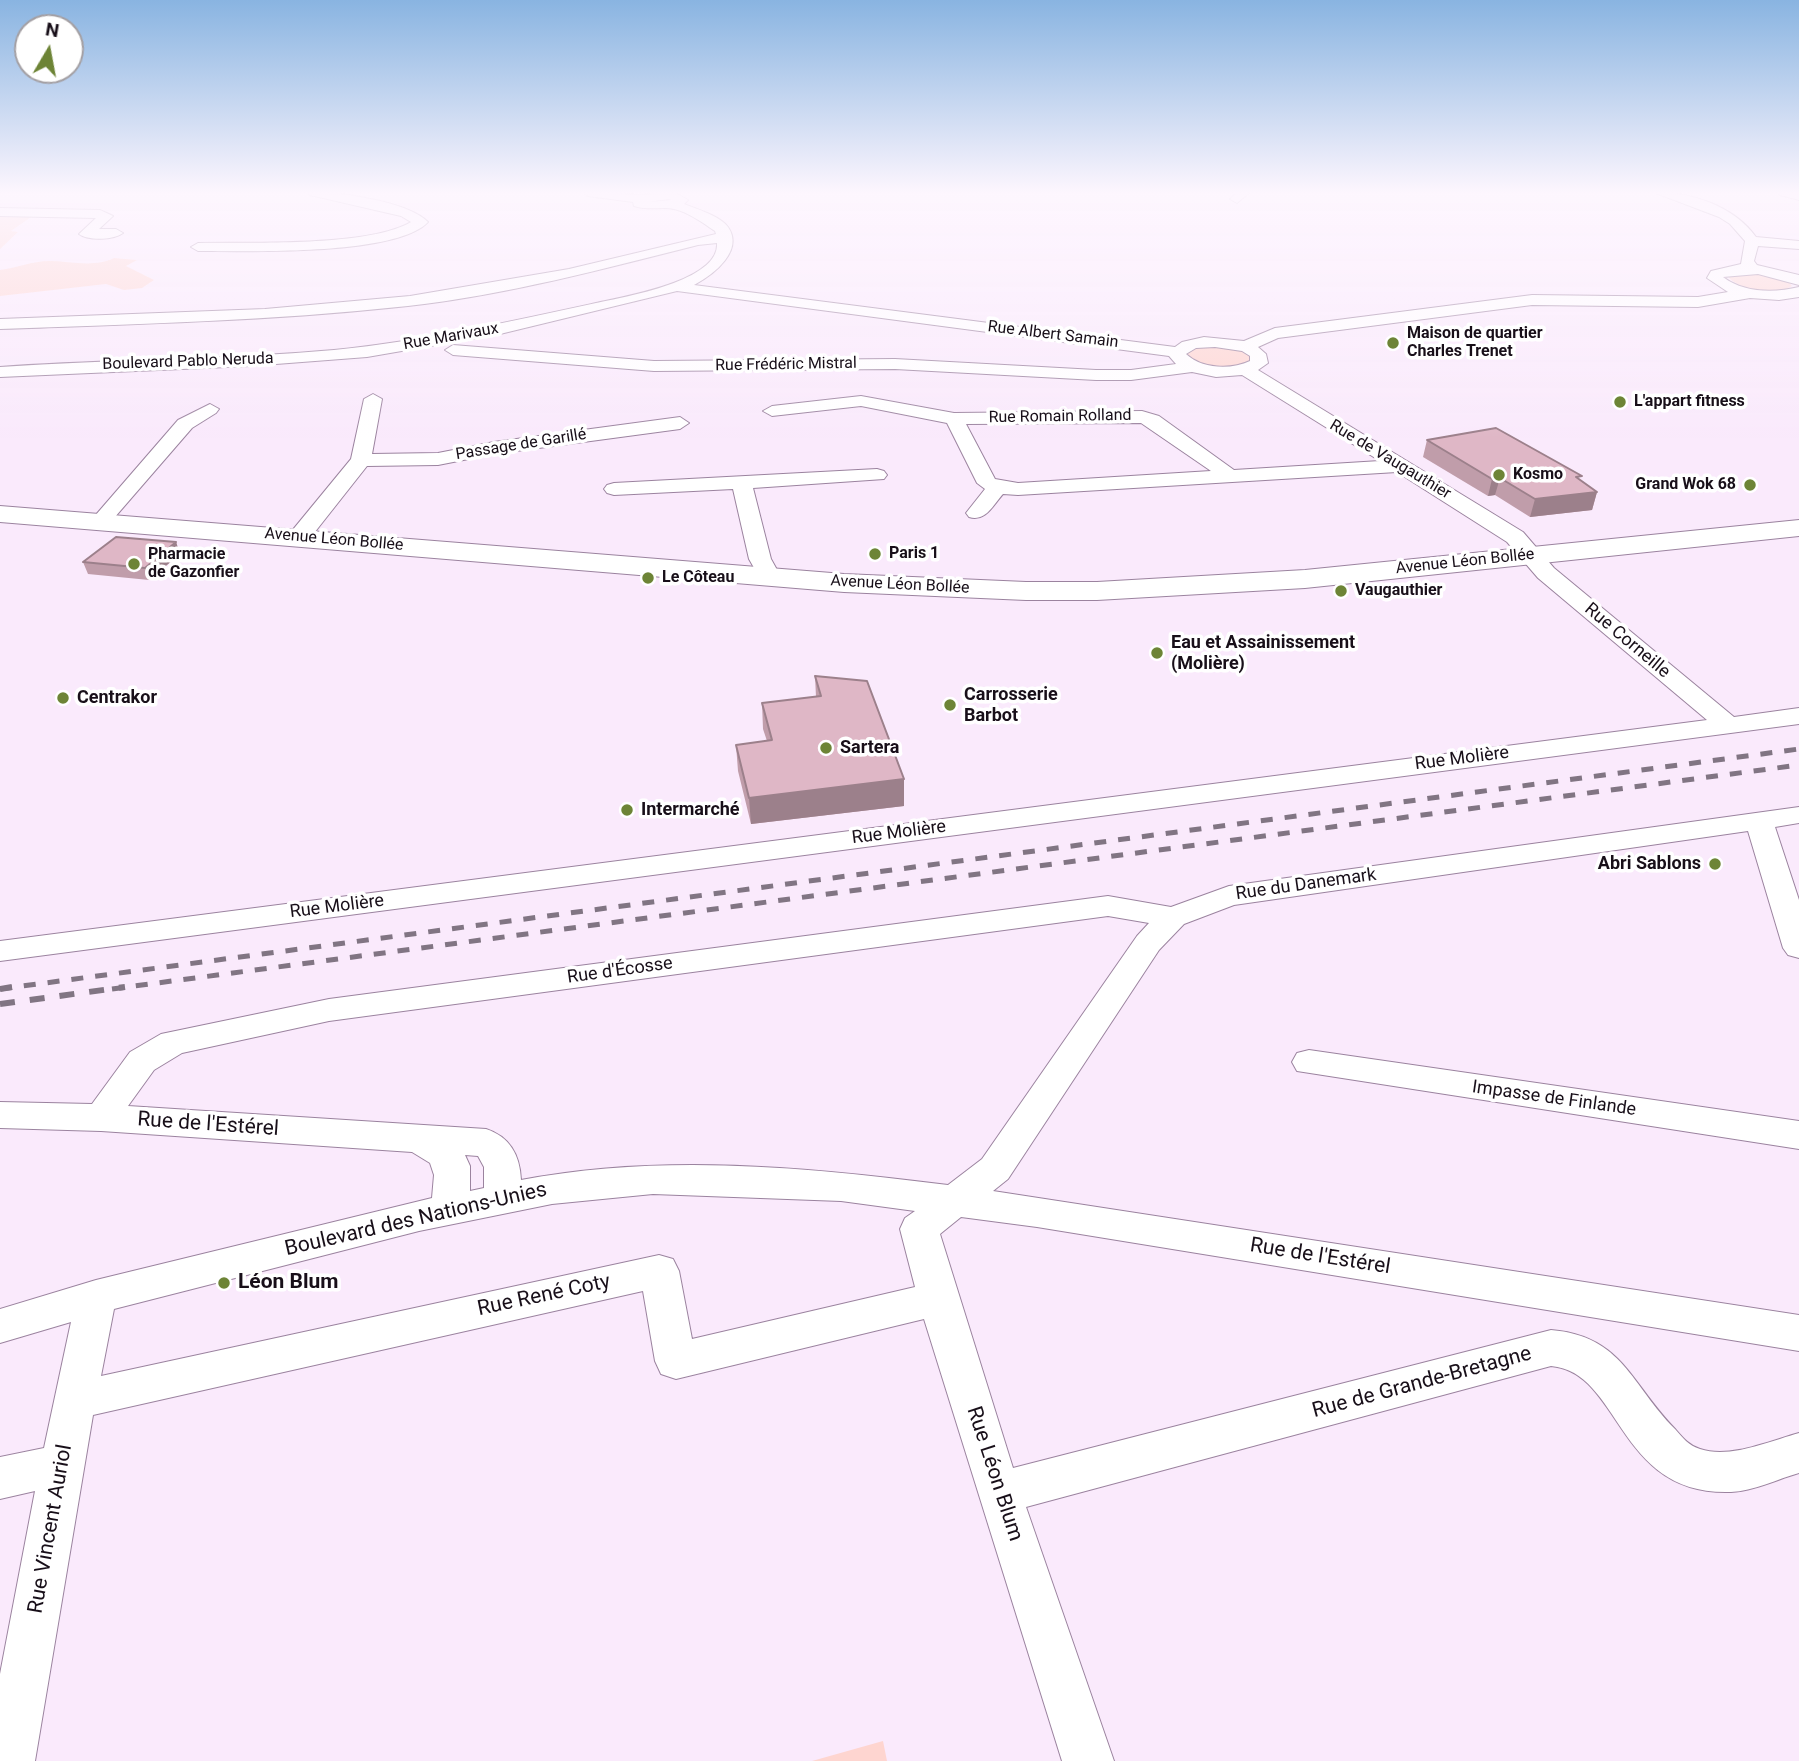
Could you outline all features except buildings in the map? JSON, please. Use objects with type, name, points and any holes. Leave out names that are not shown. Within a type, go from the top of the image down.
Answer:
[{"type":"main road","name":"Avenue Léon Bollée","points":[[0,514],[101,520],[770,577],[973,589],[1097,591],[1305,579],[1799,528]]},
{"type":"street","points":[[0,324],[265,314],[410,300],[562,274]]},
{"type":"street","name":"Rue Marivaux","points":[[376,350],[473,335],[678,287],[699,274]]},
{"type":"street","points":[[1716,274],[1715,278],[1727,286],[1754,293],[1779,295],[1799,292]]},
{"type":"street","points":[[1781,274],[1799,280]]},
{"type":"street","points":[[1247,347],[1256,340],[1275,333],[1339,323],[1532,300],[1681,295],[1727,286]]},
{"type":"street","name":"Rue Albert Samain","points":[[678,287],[1178,352]]},
{"type":"street","points":[[1612,299],[1698,302],[1754,293]]},
{"type":"street","points":[[1196,366],[1181,360],[1178,352],[1191,344],[1229,343],[1247,347],[1260,358],[1254,366],[1245,369]]},
{"type":"street","name":"Rue Frédéric Mistral","points":[[376,350],[494,352],[575,362],[654,366],[881,364],[1096,375],[1131,375],[1196,366],[1219,371],[1245,369]]},
{"type":"street","name":"Boulevard Pablo Neruda","points":[[0,372],[284,359],[376,350]]},
{"type":"street","name":"Rue de Vaugauthier","points":[[1245,369],[1515,537],[1531,555]]},
{"type":"street","points":[[299,537],[361,460],[373,399]]},
{"type":"street","name":"Rue Romain Rolland","points":[[772,411],[861,401],[954,419],[1142,416],[1152,420],[1231,477]]},
{"type":"street","points":[[101,520],[185,424],[210,409]]},
{"type":"street","points":[[954,419],[986,483],[998,487],[1018,489],[1400,466]]},
{"type":"street","name":"Passage de Garillé","points":[[361,460],[438,459],[506,446],[680,423]]},
{"type":"street","points":[[614,489],[877,475]]},
{"type":"street","points":[[742,482],[760,559],[770,577]]},
{"type":"street","points":[[976,513],[998,487]]},
{"type":"street","name":"Rue Corneille","points":[[1531,555],[1546,573],[1727,724]]},
{"type":"street","name":"Rue Molière","points":[[0,951],[1799,716]]},
{"type":"street","name":"Rue du Danemark","points":[[955,1201],[995,1169],[1148,943],[1173,917],[1229,896],[1799,815]]},
{"type":"street","points":[[1759,820],[1799,948]]},
{"type":"street","name":"Rue d'Écosse","points":[[100,1118],[142,1061],[173,1043],[328,1010],[1108,906],[1173,917]]},
{"type":"street","name":"Impasse de Finlande","points":[[1310,1062],[1799,1135]]},
{"type":"street","name":"Rue de l'Estérel","points":[[0,1115],[100,1118],[486,1143],[498,1150],[502,1160],[503,1200]]},
{"type":"street","name":"Rue de l'Estérel","points":[[416,1139],[444,1150],[452,1162],[450,1210]]},
{"type":"street","name":"Boulevard des Nations-Unies","points":[[0,1326],[96,1297],[450,1210],[552,1189],[653,1179],[841,1185]]},
{"type":"street","name":"Rue de l'Estérel","points":[[841,1185],[1799,1333]]},
{"type":"street","name":"Rue Léon Blum","points":[[955,1201],[919,1229],[938,1299],[999,1493],[1088,1761]]},
{"type":"street","name":"Rue René Coty","points":[[76,1400],[659,1271],[676,1361],[938,1299]]},
{"type":"street","name":"Rue Vincent Auriol","points":[[9,1761],[62,1464],[96,1297]]},
{"type":"street","name":"Rue de Grande-Bretagne","points":[[999,1493],[1551,1348],[1574,1350],[1602,1369],[1651,1436],[1672,1457],[1697,1470],[1734,1471],[1799,1453]]},
{"type":"street","points":[[0,1478],[62,1464]]},
{"type":"shaded area","points":[[0,274],[142,274],[154,280],[142,288],[124,290],[106,284],[0,296]]},
{"type":"shaded area","points":[[1761,274],[1787,280],[1792,286],[1777,291],[1759,291],[1742,286],[1729,278]]},
{"type":"shaded area","points":[[1182,347],[1247,347],[1254,366],[1205,369],[1178,352]]},
{"type":"shaded area","points":[[883,1741],[887,1761],[812,1761]]},
{"type":"railway","points":[[12,987],[0,989],[1799,749]]},
{"type":"railway","points":[[112,989],[1799,765]]},
{"type":"railway","points":[[0,1004],[125,987]]},
{"type":"place","name":"Maison de quartier Charles Trenet","points":[[1393,343]]},
{"type":"place","name":"L'appart fitness","points":[[1620,402]]},
{"type":"place","name":"Kosmo","points":[[1499,475]]},
{"type":"place","name":"Grand Wok 68","points":[[1750,485]]},
{"type":"place","name":"Paris 1","points":[[875,554]]},
{"type":"place","name":"Pharmacie de Gazonfier","points":[[134,564]]},
{"type":"place","name":"Le Côteau","points":[[648,578]]},
{"type":"place","name":"Vaugauthier","points":[[1341,591]]},
{"type":"place","name":"Eau et Assainissement (Molière)","points":[[1157,653]]},
{"type":"place","name":"Centrakor","points":[[63,698]]},
{"type":"place","name":"Carrosserie Barbot","points":[[950,705]]},
{"type":"place","name":"Sartera","points":[[826,748]]},
{"type":"place","name":"Intermarché","points":[[627,810]]},
{"type":"place","name":"Abri Sablons","points":[[1715,864]]},
{"type":"place","name":"Léon Blum","points":[[224,1283]]}]
